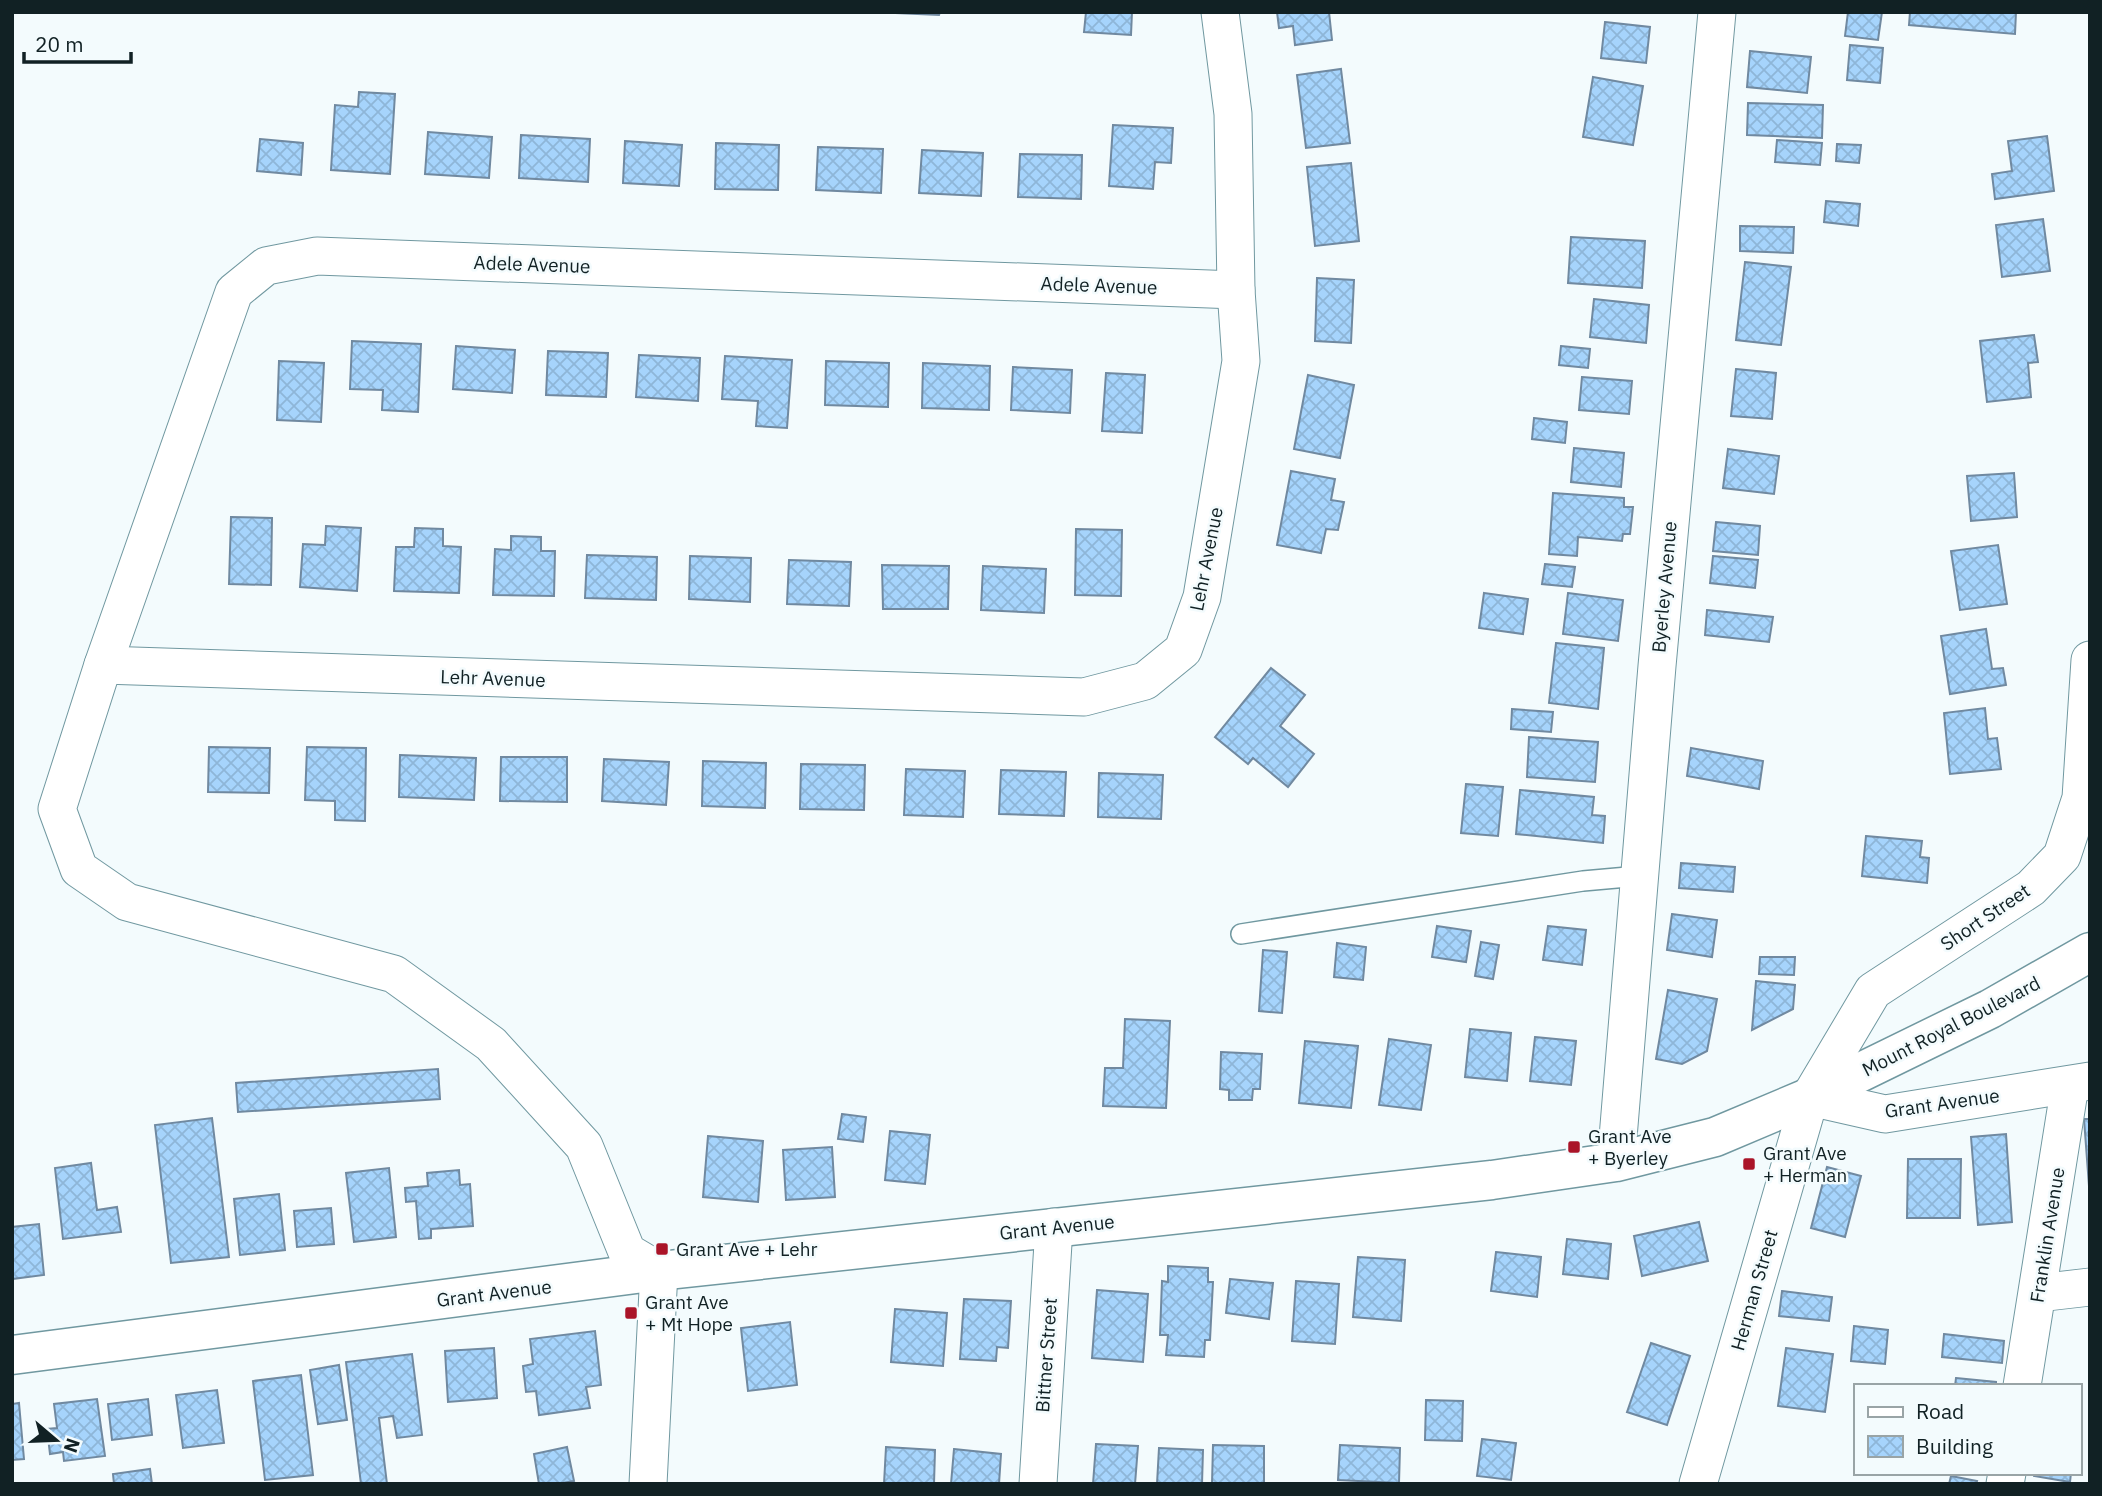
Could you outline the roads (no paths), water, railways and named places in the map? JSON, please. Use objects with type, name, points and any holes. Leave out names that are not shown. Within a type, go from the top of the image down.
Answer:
[{"type":"main road","name":"Mount Royal Boulevard","points":[[1810,1097],[1990,1009],[2090,952]]},
{"type":"main road","name":"Grant Avenue","points":[[12,1355],[659,1271],[1492,1180],[1616,1162],[1715,1137],[1810,1097]]},
{"type":"street","name":"Lehr Avenue","points":[[103,665],[1084,697],[1145,681],[1183,650],[1202,597],[1241,361],[1236,290],[1233,114],[1220,12]]},
{"type":"street","name":"Byerley Avenue","points":[[1616,1162],[1639,876],[1717,12]]},
{"type":"street","name":"Adele Avenue","points":[[103,665],[234,292],[266,266],[317,256],[1236,290]]},
{"type":"street","name":"Short Street","points":[[1810,1097],[1873,991],[2031,888],[2062,856],[2081,798],[2090,660]]},
{"type":"street","points":[[103,665],[57,809],[79,869],[127,902],[394,974],[491,1044],[584,1146],[627,1252],[659,1271],[648,1484]]},
{"type":"street","name":"Grant Avenue","points":[[1810,1097],[1885,1114],[2080,1083]]},
{"type":"street","name":"Franklin Avenue","points":[[2022,1384],[2080,1083]]},
{"type":"street","name":"Herman Street","points":[[1698,1484],[1810,1097]]},
{"type":"street","name":"Bittner Street","points":[[1038,1484],[1054,1227]]},
{"type":"street","points":[[2038,1293],[2090,1287]]},
{"type":"lane","points":[[1241,934],[1583,881],[1639,876]]},
{"type":"place","name":"Grant Ave + Byerley","points":[[1574,1147]]},
{"type":"place","name":"Grant Ave + Herman","points":[[1749,1164]]},
{"type":"place","name":"Grant Ave + Lehr","points":[[662,1249]]},
{"type":"place","name":"Grant Ave + Mt Hope","points":[[631,1313]]}]
